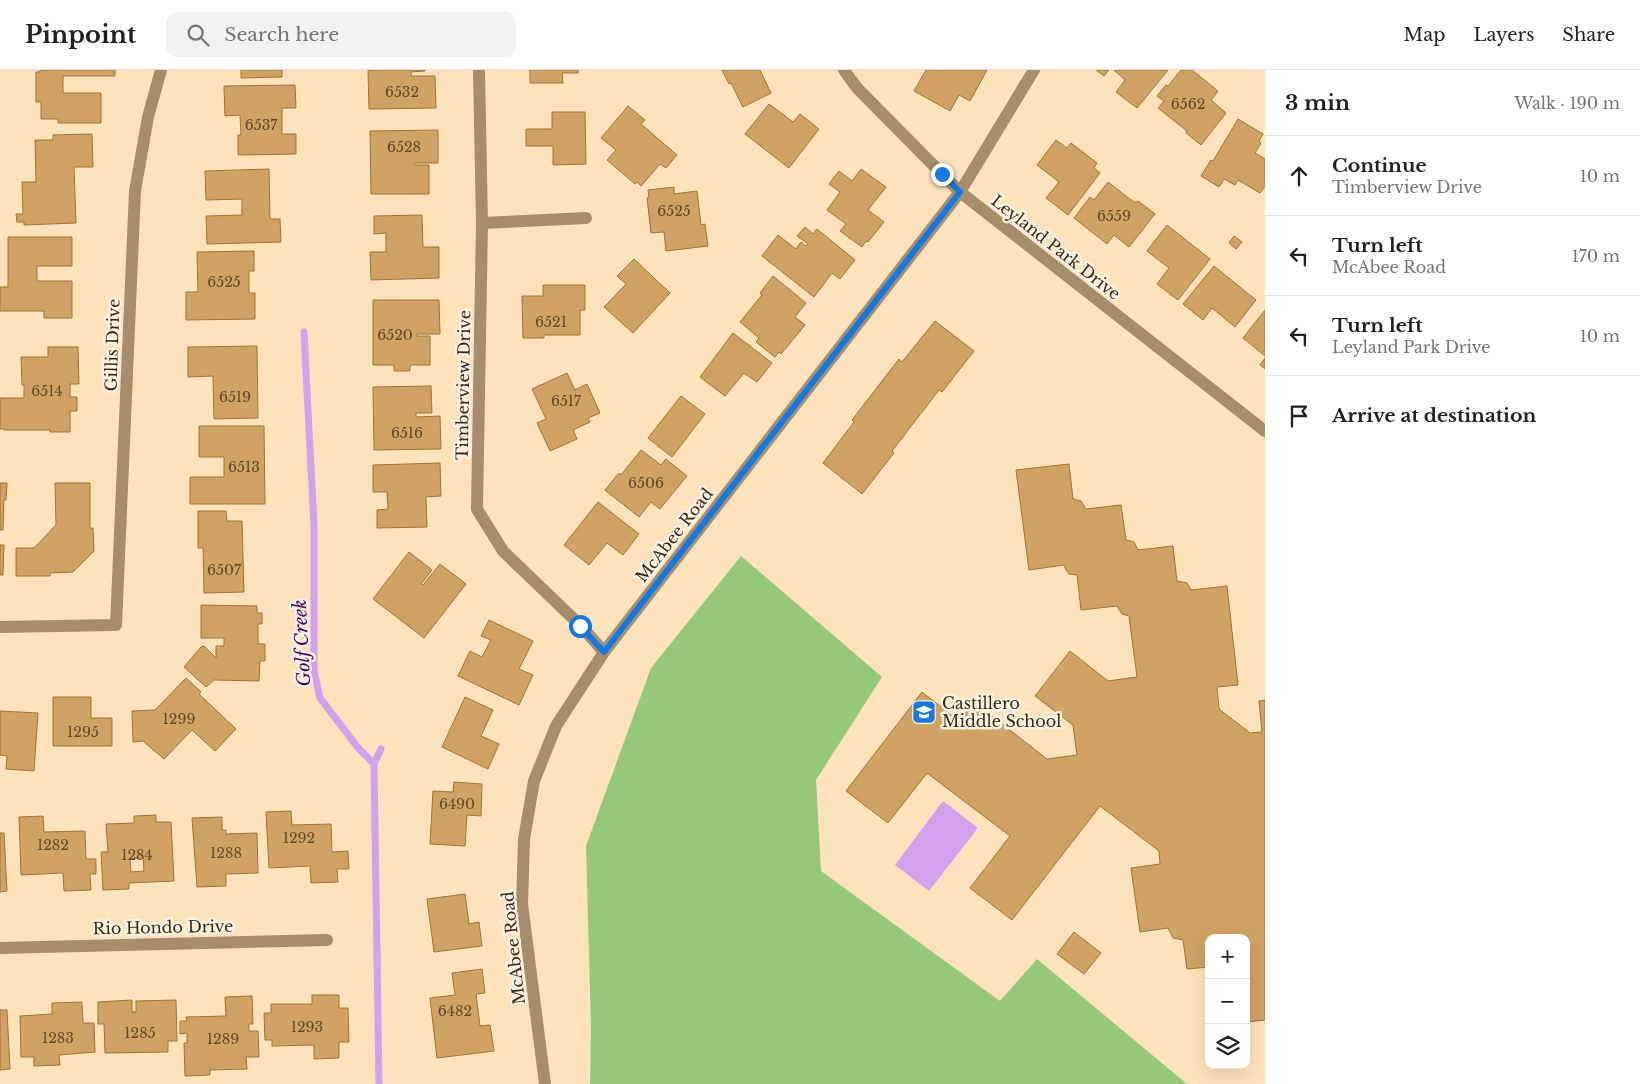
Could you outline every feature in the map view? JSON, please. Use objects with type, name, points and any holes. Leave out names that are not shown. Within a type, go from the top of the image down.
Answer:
[{"type":"street","name":"Gillis Drive","points":[[0,628],[116,625],[135,191],[148,117],[161,70]]},
{"type":"street","name":"Timberview Drive","points":[[479,70],[482,223],[477,509],[504,551],[604,652]]},
{"type":"street","name":"Leyland Park Drive","points":[[844,70],[857,88],[960,192],[1265,431]]},
{"type":"street","name":"McAbee Road","points":[[545,1084],[522,904],[524,839],[534,781],[556,726],[604,652],[960,192],[1034,70]]},
{"type":"street","points":[[482,223],[586,218]]},
{"type":"street","name":"Rio Hondo Drive","points":[[0,948],[327,940]]},
{"type":"green space","points":[[741,556],[882,677],[816,780],[821,871],[1000,1001],[1037,959],[1187,1084],[590,1084],[591,1028],[586,846],[651,668]]},
{"type":"shaded area","points":[[943,801],[978,828],[929,891],[895,865]]},
{"type":"building","points":[[40,70],[115,70],[115,76],[63,76],[63,93],[101,93],[101,123],[58,123],[58,119],[41,119],[41,102],[36,102],[36,72],[40,72]]},
{"type":"building","points":[[241,70],[282,70],[282,77],[241,78]]},
{"type":"building","points":[[368,70],[425,70],[411,72],[411,76],[435,76],[436,108],[369,109]]},
{"type":"building","points":[[530,70],[578,70],[578,73],[562,73],[563,83],[530,83]]},
{"type":"building","points":[[722,70],[760,70],[771,93],[743,107]]},
{"type":"building","points":[[926,70],[987,70],[970,101],[959,95],[950,111],[914,91]]},
{"type":"building","points":[[1096,70],[1109,70],[1104,76]]},
{"type":"building","points":[[1114,70],[1168,70],[1137,108],[1116,92],[1125,80]]},
{"type":"building","points":[[1181,70],[1192,70],[1218,91],[1211,100],[1226,113],[1201,145],[1158,108],[1164,101],[1157,96]]},
{"type":"building","points":[[295,85],[296,108],[282,108],[282,134],[296,134],[296,154],[238,155],[238,135],[241,135],[240,115],[225,116],[224,86]]},
{"type":"building","points":[[769,104],[793,122],[800,114],[819,129],[789,168],[745,134]]},
{"type":"building","points":[[628,106],[645,120],[641,124],[677,155],[666,168],[660,164],[641,186],[637,182],[635,184],[607,160],[616,150],[601,138]]},
{"type":"building","points":[[552,112],[585,112],[586,164],[553,165],[553,146],[526,146],[526,129],[552,129]]},
{"type":"building","points":[[1238,119],[1263,134],[1259,141],[1261,143],[1255,153],[1265,159],[1265,186],[1260,193],[1238,180],[1235,185],[1224,179],[1219,187],[1201,176],[1211,160],[1213,161]]},
{"type":"building","points":[[438,130],[438,163],[414,163],[414,165],[429,165],[429,194],[371,194],[370,131]]},
{"type":"building","points":[[92,134],[93,167],[74,167],[76,223],[24,225],[24,222],[17,222],[16,214],[23,214],[22,182],[36,182],[35,140],[53,140],[53,135]]},
{"type":"building","points":[[1056,140],[1067,148],[1071,143],[1097,163],[1094,168],[1100,173],[1068,215],[1046,198],[1059,182],[1037,165]]},
{"type":"building","points":[[269,169],[270,219],[280,219],[281,242],[207,244],[206,216],[242,215],[242,199],[206,200],[205,171]]},
{"type":"building","points":[[861,169],[886,187],[868,210],[884,222],[862,247],[840,231],[846,224],[827,210],[840,192],[829,184],[839,171],[852,181]]},
{"type":"building","points":[[1108,182],[1135,203],[1138,201],[1155,214],[1129,247],[1114,235],[1107,244],[1074,218],[1090,197],[1094,200]]},
{"type":"building","points":[[674,187],[674,194],[697,191],[701,225],[705,224],[708,246],[666,251],[664,232],[651,233],[647,198],[649,197],[648,190]]},
{"type":"building","points":[[422,215],[423,247],[439,247],[439,278],[371,280],[370,252],[386,252],[386,233],[374,234],[374,216]]},
{"type":"building","points":[[1167,225],[1210,259],[1178,300],[1157,284],[1169,268],[1147,251]]},
{"type":"building","points":[[805,227],[813,234],[817,229],[855,260],[840,279],[832,273],[814,297],[762,256],[778,235],[796,249],[801,242],[806,246],[808,244],[797,236]]},
{"type":"building","points":[[1234,236],[1242,242],[1236,249],[1229,243]]},
{"type":"building","points":[[8,237],[72,237],[72,266],[37,266],[37,281],[72,281],[72,318],[44,318],[44,311],[0,311],[0,287],[8,287]]},
{"type":"building","points":[[254,251],[254,271],[249,271],[249,293],[255,293],[255,319],[186,320],[186,292],[198,292],[197,252]]},
{"type":"building","points":[[634,259],[670,293],[633,333],[604,307],[626,284],[617,276]]},
{"type":"building","points":[[1214,266],[1256,300],[1235,327],[1212,308],[1203,320],[1183,304]]},
{"type":"building","points":[[773,276],[806,303],[795,317],[805,325],[781,354],[779,352],[775,357],[756,342],[759,338],[740,322],[762,295],[760,293]]},
{"type":"building","points":[[543,285],[585,285],[585,310],[580,310],[580,335],[544,335],[544,338],[523,338],[522,296],[543,296]]},
{"type":"building","points":[[373,300],[439,300],[440,334],[417,334],[417,336],[430,336],[430,365],[410,365],[410,371],[394,371],[394,365],[373,365]]},
{"type":"building","points":[[1265,310],[1265,356],[1243,338]]},
{"type":"building","points":[[935,321],[974,351],[942,392],[939,390],[862,494],[823,463],[854,422],[852,420],[899,359],[902,362]]},
{"type":"building","points":[[733,333],[772,363],[757,382],[744,373],[725,396],[700,377]]},
{"type":"building","points":[[257,346],[258,418],[214,419],[213,376],[188,377],[188,347]]},
{"type":"building","points":[[48,347],[78,347],[79,384],[70,384],[70,397],[77,397],[77,411],[70,411],[70,432],[0,429],[0,398],[24,398],[21,357],[48,357]]},
{"type":"building","points":[[1265,358],[1265,369],[1260,365]]},
{"type":"building","points":[[567,373],[575,390],[587,384],[600,413],[588,418],[590,422],[573,430],[577,439],[550,451],[537,423],[546,419],[532,389]]},
{"type":"building","points":[[431,386],[432,413],[416,413],[416,417],[440,416],[441,449],[374,450],[373,387]]},
{"type":"building","points":[[681,396],[705,414],[672,457],[648,438]]},
{"type":"building","points":[[199,426],[264,426],[265,504],[190,504],[190,477],[224,477],[224,457],[199,457]]},
{"type":"building","points":[[641,450],[661,465],[666,459],[687,476],[660,509],[651,502],[639,517],[605,490],[619,473],[621,475]]},
{"type":"building","points":[[440,463],[441,496],[426,497],[427,527],[377,528],[377,510],[388,509],[387,492],[373,492],[373,465]]},
{"type":"building","points":[[1069,464],[1073,499],[1081,501],[1086,509],[1121,505],[1126,540],[1134,542],[1138,550],[1173,546],[1177,581],[1187,583],[1191,590],[1227,586],[1238,685],[1217,687],[1219,709],[1250,733],[1262,732],[1259,701],[1265,700],[1265,1020],[1250,1022],[1250,934],[1205,934],[1205,967],[1187,969],[1183,940],[1173,938],[1168,928],[1140,932],[1131,868],[1160,864],[1159,851],[1100,806],[1012,920],[970,888],[1010,836],[927,773],[888,823],[846,791],[922,692],[959,721],[974,702],[1047,759],[1077,755],[1073,725],[1035,696],[1070,651],[1108,681],[1137,677],[1129,616],[1122,614],[1117,606],[1081,610],[1077,575],[1069,574],[1064,565],[1029,570],[1016,470]]},
{"type":"building","points":[[0,483],[7,483],[6,500],[4,500],[3,530],[0,530]]},
{"type":"building","points":[[55,483],[90,483],[90,528],[93,528],[94,551],[73,572],[50,573],[50,576],[16,576],[16,548],[34,548],[56,525]]},
{"type":"building","points":[[598,502],[639,534],[623,555],[607,543],[589,565],[564,545]]},
{"type":"building","points":[[198,511],[226,511],[227,521],[242,521],[244,592],[204,593],[203,548],[198,548]]},
{"type":"building","points":[[0,545],[4,545],[3,575],[0,575]]},
{"type":"building","points":[[409,552],[432,570],[421,584],[423,585],[440,564],[466,584],[424,638],[373,599]]},
{"type":"building","points":[[201,605],[257,606],[257,613],[262,613],[262,624],[258,624],[258,644],[265,644],[265,661],[260,661],[259,681],[214,680],[206,687],[184,667],[201,647],[204,646],[216,658],[216,646],[224,646],[224,638],[201,638]]},
{"type":"building","points":[[489,620],[533,641],[519,669],[533,675],[519,705],[458,676],[470,651],[482,657],[491,640],[481,636]]},
{"type":"building","points":[[186,678],[201,692],[199,694],[236,729],[215,751],[192,730],[164,759],[143,741],[133,742],[132,711],[155,710]]},
{"type":"building","points":[[53,697],[91,697],[91,718],[112,718],[112,746],[53,746]]},
{"type":"building","points":[[465,697],[493,710],[481,736],[499,744],[488,769],[442,747]]},
{"type":"building","points":[[0,711],[38,713],[34,771],[6,769],[7,756],[0,755]]},
{"type":"building","points":[[454,782],[482,784],[481,816],[467,815],[465,846],[430,844],[433,791],[453,792]]},
{"type":"building","points":[[291,811],[292,825],[331,824],[332,852],[348,851],[349,869],[337,869],[338,882],[311,883],[310,866],[269,868],[266,812]]},
{"type":"building","points":[[156,815],[156,822],[171,822],[174,881],[129,883],[129,889],[103,890],[101,852],[108,852],[106,824],[134,823],[134,816]],"holes":[[[143,858],[144,871],[131,872],[130,859]]]},
{"type":"building","points":[[43,816],[44,832],[85,831],[86,859],[96,859],[96,874],[90,874],[91,890],[64,891],[63,873],[21,875],[19,817]]},
{"type":"building","points":[[222,817],[222,830],[226,830],[226,834],[257,833],[258,873],[226,874],[226,886],[197,887],[192,818]]},
{"type":"building","points":[[0,833],[4,833],[7,891],[0,892]]},
{"type":"building","points":[[465,894],[469,924],[479,922],[482,946],[434,952],[427,899]]},
{"type":"building","points":[[1074,932],[1101,953],[1084,974],[1057,954]]},
{"type":"building","points":[[482,969],[485,993],[476,994],[480,1026],[490,1025],[494,1051],[437,1058],[430,998],[455,995],[452,973]]},
{"type":"building","points":[[312,995],[339,995],[339,1008],[348,1008],[349,1042],[339,1042],[339,1058],[314,1059],[314,1045],[272,1046],[272,1040],[265,1040],[264,1013],[271,1013],[271,1004],[312,1004]]},
{"type":"building","points":[[252,996],[253,1024],[249,1024],[249,1031],[258,1031],[259,1057],[246,1057],[247,1069],[210,1070],[210,1075],[185,1076],[184,1043],[187,1043],[187,1033],[180,1034],[180,1021],[187,1021],[186,1017],[226,1016],[225,997]]},
{"type":"building","points":[[132,1000],[132,1012],[136,1012],[136,1001],[176,1000],[177,1041],[168,1041],[168,1052],[105,1053],[104,1024],[98,1024],[98,1002]]},
{"type":"building","points":[[82,1002],[83,1023],[94,1023],[95,1052],[59,1055],[60,1065],[34,1066],[34,1057],[21,1057],[20,1016],[52,1014],[52,1003]]},
{"type":"building","points":[[0,1010],[7,1010],[10,1069],[0,1070]]},
{"type":"waterway","name":"Golf Creek","points":[[304,332],[314,526],[314,670],[320,698],[359,749],[374,764],[379,1084]]},
{"type":"waterway","points":[[374,764],[381,749]]},
{"type":"place","name":"Castillero Middle School","points":[[924,712]]},
{"type":"route","points":[[580,626],[604,652],[960,192],[942,174]]}]
